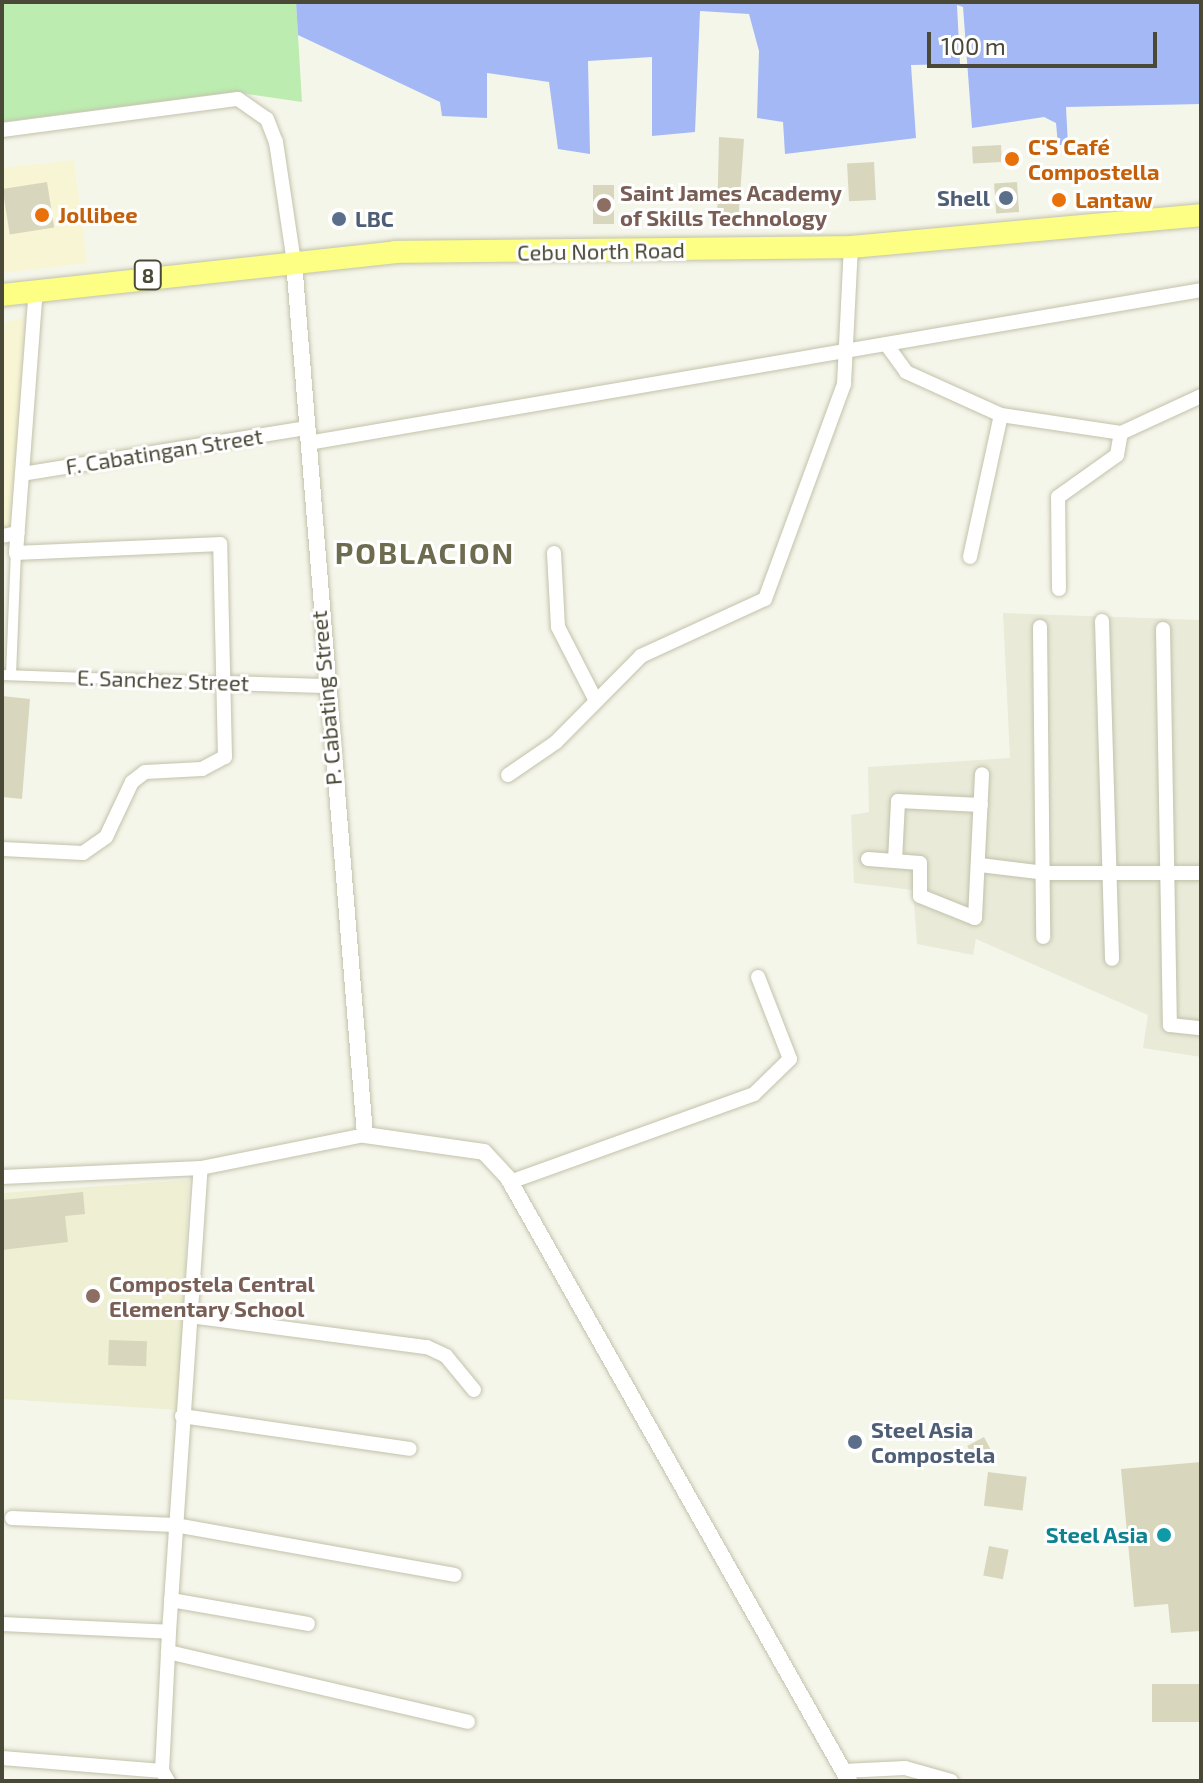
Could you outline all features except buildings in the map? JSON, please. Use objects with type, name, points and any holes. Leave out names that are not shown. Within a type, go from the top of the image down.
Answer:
[{"type":"highway","name":"Cebu North Road","points":[[2,295],[395,252],[851,247],[1201,215]]},
{"type":"street","points":[[2,130],[238,99],[267,119],[276,142],[294,262]]},
{"type":"street","points":[[508,775],[596,701],[641,656],[765,599],[851,350],[851,247]]},
{"type":"street","name":"P. Cabating Street","points":[[294,262],[324,686],[365,1135]]},
{"type":"street","points":[[7,675],[36,290]]},
{"type":"street","name":"F. Cabatingan Street","points":[[22,474],[307,436],[851,350],[1201,290]]},
{"type":"street","points":[[886,344],[906,372],[1001,415],[1121,433],[1201,396]]},
{"type":"street","points":[[970,557],[1001,415]]},
{"type":"street","points":[[1059,589],[1058,497],[1117,455],[1121,433]]},
{"type":"street","points":[[2,536],[18,533]]},
{"type":"street","points":[[2,849],[83,853],[106,837],[132,782],[145,772],[202,769],[225,757],[226,683],[220,544],[16,553]]},
{"type":"street","points":[[554,553],[558,627],[596,701]]},
{"type":"street","points":[[2,582],[15,579]]},
{"type":"street","points":[[1102,621],[1112,959]]},
{"type":"street","points":[[1040,627],[1045,873],[1043,937]]},
{"type":"street","points":[[1163,629],[1170,874],[1170,1025],[1201,1028]]},
{"type":"street","name":"E. Sanchez Street","points":[[7,675],[324,686]]},
{"type":"street","points":[[868,859],[920,863],[920,896],[975,918],[980,865],[982,774]]},
{"type":"street","points":[[895,861],[898,801],[981,805]]},
{"type":"street","points":[[980,865],[1045,873],[1201,873]]},
{"type":"street","points":[[510,1182],[754,1094],[790,1059],[758,977]]},
{"type":"street","points":[[2,1177],[201,1168],[365,1135],[484,1152],[510,1182],[846,1776],[905,1768],[951,1781]]},
{"type":"street","points":[[2,1758],[165,1776],[175,1525],[201,1168]]},
{"type":"street","points":[[190,1316],[427,1347],[446,1356],[474,1390]]},
{"type":"street","points":[[182,1416],[410,1449]]},
{"type":"street","points":[[12,1518],[175,1525],[455,1575]]},
{"type":"street","points":[[171,1600],[308,1624]]},
{"type":"street","points":[[2,1624],[169,1632]]},
{"type":"street","points":[[168,1652],[468,1722]]},
{"type":"shaded area","name":"Jollibee","points":[[74,160],[87,263],[2,273],[2,168]]},
{"type":"shaded area","points":[[28,317],[14,528],[2,531],[2,323]]},
{"type":"shaded area","points":[[1003,613],[1201,620],[1201,1057],[1143,1048],[1148,1015],[976,939],[973,955],[917,944],[913,890],[854,883],[851,815],[869,812],[868,767],[1010,758]]},
{"type":"shaded area","name":"Compostela Central Elementary School","points":[[189,1180],[179,1410],[2,1399],[2,1193]]},
{"type":"green space","points":[[2,2],[296,2],[302,102],[234,92],[2,122]]},
{"type":"water","points":[[296,2],[1201,2],[1201,104],[1066,107],[1068,145],[1058,145],[1056,123],[1044,117],[972,128],[963,7],[957,5],[960,64],[911,65],[916,138],[785,154],[783,122],[757,118],[759,51],[749,14],[700,11],[695,132],[652,136],[652,57],[588,61],[590,154],[558,149],[549,82],[487,73],[487,118],[442,116],[440,102],[298,35]]},
{"type":"place","name":"C'S Café Compostella","points":[[1012,159]]},
{"type":"place","name":"Shell","points":[[1006,198]]},
{"type":"place","name":"Lantaw","points":[[1059,200]]},
{"type":"place","name":"Saint James Academy of Skills Technology","points":[[604,205]]},
{"type":"place","name":"Jollibee","points":[[42,215]]},
{"type":"place","name":"LBC","points":[[339,219]]},
{"type":"place","name":"Compostela Central Elementary School","points":[[93,1296]]},
{"type":"place","name":"Steel Asia Compostela","points":[[855,1442]]},
{"type":"place","name":"Steel Asia","points":[[1164,1535]]},
{"type":"district","name":"POBLACION","points":[[425,552]]}]
